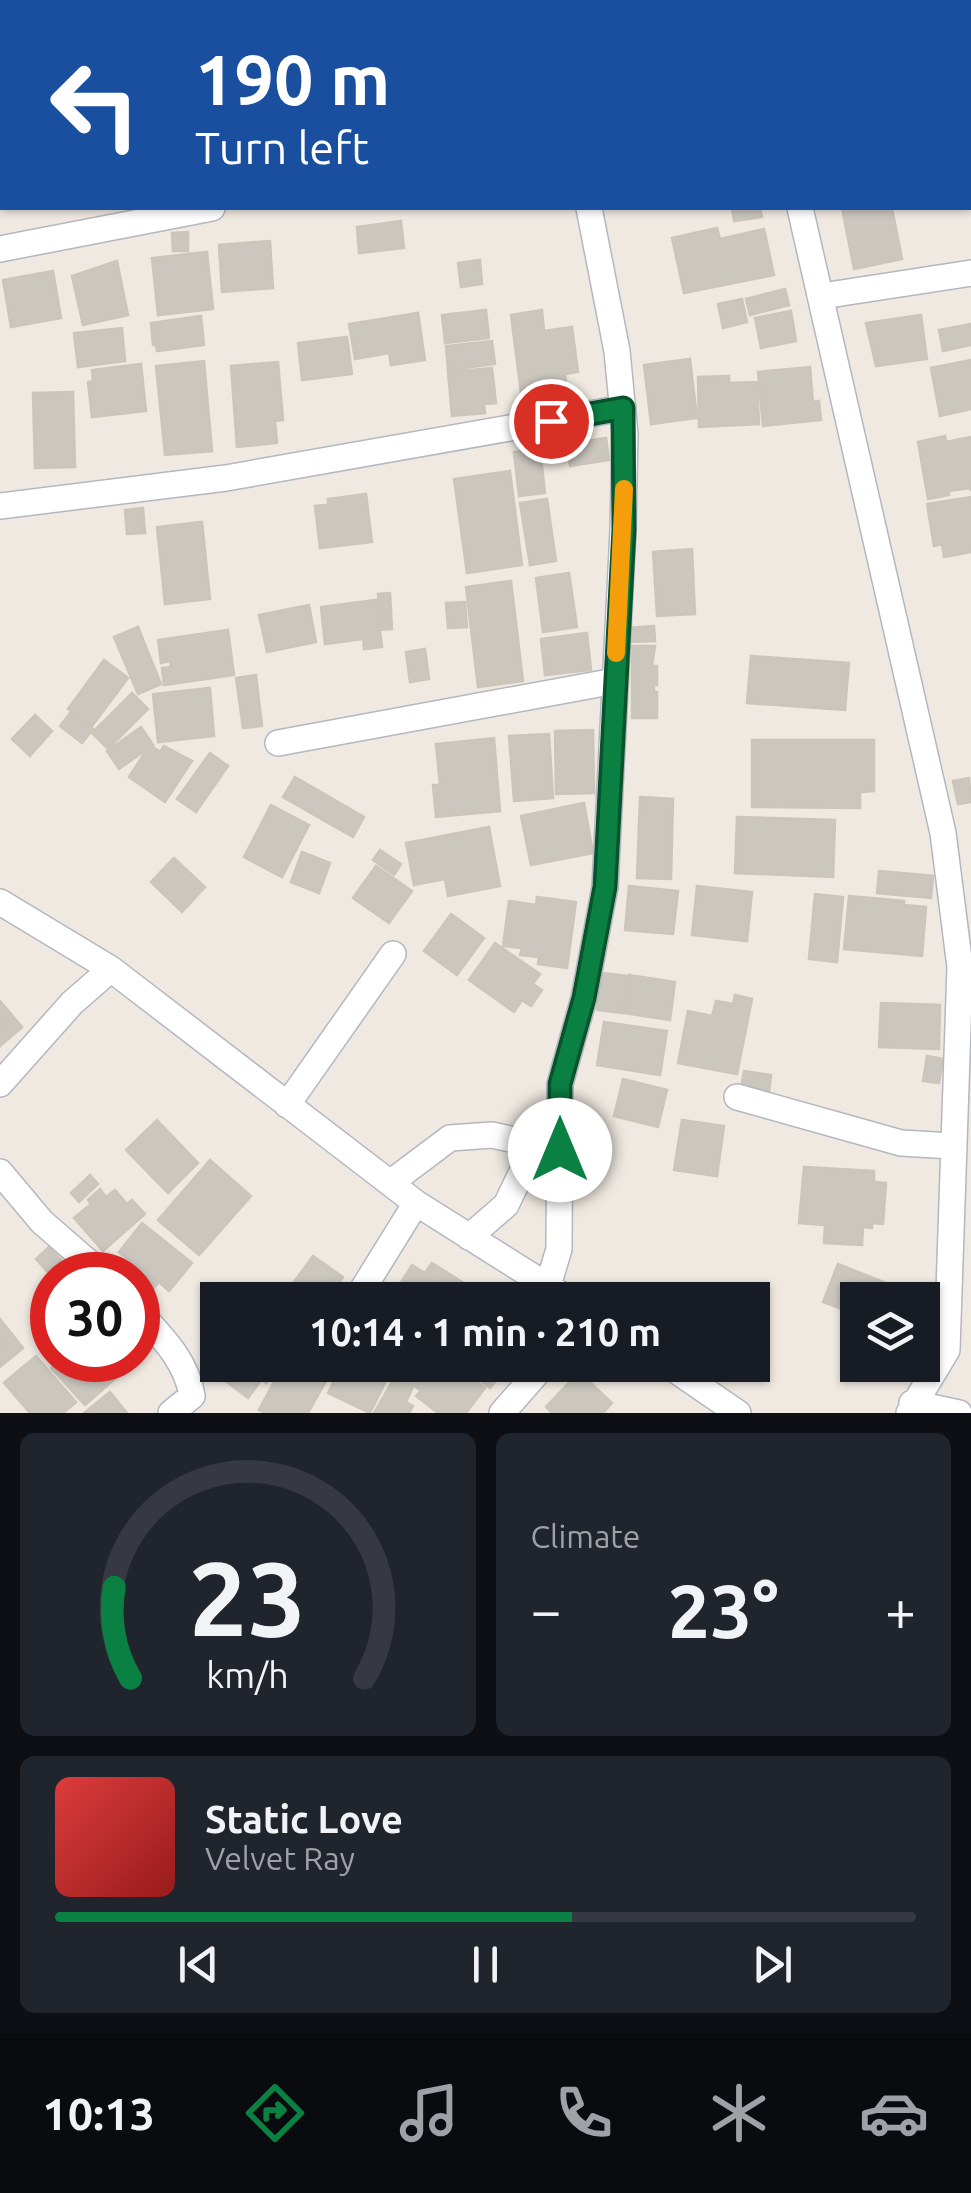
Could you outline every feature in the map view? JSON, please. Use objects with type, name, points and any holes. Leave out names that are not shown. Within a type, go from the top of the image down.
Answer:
[{"type":"street","points":[[0,249],[202,210]]},
{"type":"street","points":[[560,1282],[560,1249],[547,1148],[584,998],[605,887],[624,530],[623,408],[617,351],[589,210]]},
{"type":"street","points":[[800,210],[943,833],[966,967],[952,1146],[947,1350],[907,1410]]},
{"type":"street","points":[[822,296],[971,273]]},
{"type":"street","points":[[0,506],[226,478],[623,408]]},
{"type":"street","points":[[278,743],[615,681]]},
{"type":"street","points":[[0,902],[111,969],[416,1203],[540,1282]]},
{"type":"street","points":[[286,1105],[392,954]]},
{"type":"street","points":[[0,1084],[72,1003],[111,969]]},
{"type":"street","points":[[737,1097],[901,1142],[952,1146]]},
{"type":"street","points":[[390,1183],[450,1138],[492,1134],[547,1148]]},
{"type":"street","points":[[469,1237],[506,1205],[547,1148]]},
{"type":"street","points":[[0,1172],[42,1222],[77,1252]]},
{"type":"street","points":[[367,1282],[416,1203]]},
{"type":"street","points":[[160,1336],[190,1378],[192,1396],[172,1413]]},
{"type":"street","points":[[502,1413],[529,1382]]},
{"type":"street","points":[[693,1382],[738,1413]]},
{"type":"street","points":[[907,1410],[959,1413]]},
{"type":"building","points":[[732,210],[760,210],[762,217],[734,221]]},
{"type":"building","points":[[842,210],[892,210],[902,259],[854,269]]},
{"type":"building","points":[[401,221],[404,248],[359,253],[357,227]]},
{"type":"building","points":[[717,228],[720,239],[764,229],[774,275],[684,293],[672,238]]},
{"type":"building","points":[[188,232],[188,251],[173,251],[172,233]]},
{"type":"building","points":[[270,241],[273,288],[222,292],[219,245]]},
{"type":"building","points":[[207,252],[213,309],[158,315],[152,258]]},
{"type":"building","points":[[480,260],[482,284],[461,287],[458,263]]},
{"type":"building","points":[[117,261],[128,315],[83,325],[72,276]]},
{"type":"building","points":[[53,271],[61,318],[11,327],[3,280]]},
{"type":"building","points":[[785,289],[789,305],[750,315],[746,299]]},
{"type":"building","points":[[742,299],[747,322],[723,328],[718,304]]},
{"type":"building","points":[[486,310],[489,338],[445,343],[442,315]]},
{"type":"building","points":[[542,310],[544,331],[572,327],[578,372],[565,374],[567,393],[522,400],[511,315]]},
{"type":"building","points":[[791,311],[796,341],[761,348],[755,318]]},
{"type":"building","points":[[418,313],[425,360],[391,365],[389,353],[355,359],[349,324]]},
{"type":"building","points":[[921,315],[927,359],[876,366],[866,323]]},
{"type":"building","points":[[201,316],[204,345],[157,351],[151,323]]},
{"type":"building","points":[[971,324],[971,345],[943,351],[939,330]]},
{"type":"building","points":[[122,328],[125,361],[78,367],[74,333]]},
{"type":"building","points":[[347,337],[352,374],[302,380],[298,343]]},
{"type":"building","points":[[492,341],[495,364],[448,370],[446,346]]},
{"type":"building","points":[[690,359],[697,418],[651,424],[644,365]]},
{"type":"building","points":[[971,360],[971,409],[940,416],[931,368]]},
{"type":"building","points":[[204,361],[212,451],[165,455],[156,366]]},
{"type":"building","points":[[278,362],[283,420],[275,421],[277,443],[237,447],[231,366]]},
{"type":"building","points":[[141,364],[146,411],[92,417],[88,382],[93,381],[92,370]]},
{"type":"building","points":[[810,367],[813,402],[819,401],[821,420],[763,426],[758,372]]},
{"type":"building","points":[[492,368],[496,403],[484,404],[485,413],[452,416],[448,372]]},
{"type":"building","points":[[729,376],[729,383],[757,382],[759,424],[699,427],[698,377]]},
{"type":"building","points":[[73,392],[75,467],[35,468],[33,393]]},
{"type":"building","points":[[945,436],[946,442],[971,437],[971,491],[949,491],[949,495],[928,499],[918,442]]},
{"type":"building","points":[[606,438],[609,460],[570,466],[567,444]]},
{"type":"building","points":[[540,449],[545,493],[519,496],[514,452]]},
{"type":"building","points":[[510,471],[522,565],[467,573],[454,479]]},
{"type":"building","points":[[366,494],[372,542],[320,548],[315,506],[328,505],[328,499]]},
{"type":"building","points":[[971,497],[971,552],[944,557],[942,544],[934,546],[927,504]]},
{"type":"building","points":[[547,499],[556,561],[530,565],[520,503]]},
{"type":"building","points":[[143,508],[145,533],[127,534],[125,510]]},
{"type":"building","points":[[202,522],[210,599],[165,604],[157,527]]},
{"type":"building","points":[[692,549],[695,614],[657,616],[653,552]]},
{"type":"building","points":[[569,573],[577,627],[543,632],[536,578]]},
{"type":"building","points":[[511,581],[523,681],[478,687],[466,587]]},
{"type":"building","points":[[390,593],[392,629],[380,630],[378,594]]},
{"type":"building","points":[[376,600],[382,647],[364,649],[363,639],[325,644],[321,607]]},
{"type":"building","points":[[465,602],[467,627],[448,628],[446,603]]},
{"type":"building","points":[[309,605],[316,642],[267,652],[259,615]]},
{"type":"building","points":[[654,626],[655,641],[629,642],[628,628]]},
{"type":"building","points":[[138,627],[161,684],[138,694],[114,637]]},
{"type":"building","points":[[228,630],[234,675],[164,685],[162,668],[171,667],[170,661],[161,663],[158,640]]},
{"type":"building","points":[[587,633],[591,670],[545,675],[541,639]]},
{"type":"building","points":[[632,646],[655,646],[652,666],[657,666],[657,718],[632,718]]},
{"type":"building","points":[[425,649],[429,679],[410,682],[406,652]]},
{"type":"building","points":[[751,656],[849,663],[845,710],[747,703]]},
{"type":"building","points":[[104,660],[128,678],[92,726],[68,709]]},
{"type":"building","points":[[256,675],[262,726],[243,728],[236,678]]},
{"type":"building","points":[[210,688],[214,736],[158,742],[153,694]]},
{"type":"building","points":[[132,693],[148,709],[108,749],[92,733]]},
{"type":"building","points":[[71,712],[93,729],[82,743],[60,726]]},
{"type":"building","points":[[35,715],[52,731],[30,756],[12,739]]},
{"type":"building","points":[[141,727],[153,745],[119,769],[107,751]]},
{"type":"building","points":[[593,730],[594,793],[556,794],[555,731]]},
{"type":"building","points":[[549,734],[553,798],[514,801],[509,736]]},
{"type":"building","points":[[494,738],[500,811],[436,817],[433,785],[440,785],[436,744]]},
{"type":"building","points":[[752,740],[874,740],[874,791],[860,792],[860,808],[752,807]]},
{"type":"building","points":[[164,746],[192,761],[165,802],[129,777],[146,751],[153,747],[160,752]]},
{"type":"building","points":[[210,753],[228,766],[196,812],[177,799]]},
{"type":"building","points":[[295,777],[364,817],[353,837],[283,797]]},
{"type":"building","points":[[969,778],[971,802],[958,804],[953,781]]},
{"type":"building","points":[[640,797],[673,799],[671,879],[637,878]]},
{"type":"building","points":[[584,803],[593,853],[531,865],[521,816]]},
{"type":"building","points":[[271,805],[309,825],[282,877],[244,857]]},
{"type":"building","points":[[737,817],[835,820],[833,877],[735,873]]},
{"type":"building","points":[[489,827],[500,886],[448,896],[445,879],[414,885],[406,843]]},
{"type":"building","points":[[380,850],[401,864],[394,875],[373,860]]},
{"type":"building","points":[[302,852],[330,863],[319,893],[291,882]]},
{"type":"building","points":[[174,858],[205,887],[182,912],[151,882]]},
{"type":"building","points":[[376,866],[412,891],[389,923],[353,898]]},
{"type":"building","points":[[879,871],[933,876],[931,898],[877,893]]},
{"type":"building","points":[[629,886],[678,891],[673,934],[625,930]]},
{"type":"building","points":[[697,886],[752,892],[747,941],[692,935]]},
{"type":"building","points":[[815,894],[843,897],[837,962],[809,959]]},
{"type":"building","points":[[849,896],[926,907],[922,956],[844,949]]},
{"type":"building","points":[[537,897],[576,902],[567,968],[538,964],[539,957],[520,955],[522,948],[503,946],[509,901],[536,905]]},
{"type":"building","points":[[451,914],[484,938],[457,975],[424,951]]},
{"type":"building","points":[[495,943],[540,974],[533,984],[542,990],[531,1006],[522,1000],[514,1012],[469,980]]},
{"type":"building","points":[[602,973],[628,976],[623,1013],[597,1010]]},
{"type":"building","points":[[629,975],[675,982],[670,1020],[624,1013]]},
{"type":"building","points":[[735,995],[752,999],[737,1074],[678,1063],[688,1011],[712,1016],[716,1001],[733,1004]]},
{"type":"building","points":[[0,1001],[22,1027],[0,1046]]},
{"type":"building","points":[[881,1003],[940,1005],[939,1049],[879,1047]]},
{"type":"building","points":[[604,1022],[667,1031],[660,1075],[597,1065]]},
{"type":"building","points":[[927,1056],[943,1059],[939,1083],[923,1081]]},
{"type":"building","points":[[744,1071],[771,1075],[769,1092],[741,1088]]},
{"type":"building","points":[[623,1079],[667,1090],[658,1127],[614,1116]]},
{"type":"building","points":[[157,1120],[198,1163],[168,1193],[126,1150]]},
{"type":"building","points":[[682,1120],[724,1126],[717,1176],[674,1170]]},
{"type":"building","points":[[210,1160],[251,1196],[199,1255],[158,1220]]},
{"type":"building","points":[[804,1167],[874,1171],[874,1182],[886,1183],[883,1224],[863,1227],[862,1245],[824,1243],[825,1225],[799,1223]]},
{"type":"building","points":[[90,1175],[98,1184],[79,1202],[71,1193]]},
{"type":"building","points":[[100,1189],[106,1197],[115,1190],[127,1204],[132,1200],[145,1214],[103,1251],[74,1218],[91,1204],[88,1200]]},
{"type":"building","points":[[142,1223],[192,1263],[169,1291],[160,1283],[160,1252],[119,1252]]},
{"type":"building","points":[[313,1256],[343,1277],[340,1282],[294,1282]]},
{"type":"building","points":[[432,1263],[462,1282],[401,1282],[412,1265],[425,1273]]},
{"type":"building","points":[[838,1264],[883,1282],[840,1282],[840,1308],[823,1302]]},
{"type":"building","points":[[0,1319],[23,1348],[0,1367]]},
{"type":"building","points":[[30,1361],[30,1382],[59,1382],[76,1402],[63,1413],[30,1413],[4,1383]]},
{"type":"building","points":[[64,1382],[111,1382],[85,1405]]},
{"type":"building","points":[[227,1382],[260,1382],[248,1398]]},
{"type":"building","points":[[274,1382],[325,1382],[308,1413],[259,1410]]},
{"type":"building","points":[[334,1382],[386,1382],[370,1413],[328,1393]]},
{"type":"building","points":[[392,1382],[413,1387],[406,1402],[413,1406],[409,1413],[374,1413]]},
{"type":"building","points":[[410,1382],[477,1382],[485,1388],[466,1413],[438,1413],[416,1396],[421,1391]]},
{"type":"building","points":[[570,1382],[590,1382],[612,1403],[603,1413],[552,1413],[546,1407]]},
{"type":"building","points":[[110,1392],[127,1413],[84,1413]]},
{"type":"slow traffic","points":[[616,653],[624,489]]},
{"type":"route","points":[[551,421],[623,408],[625,434],[624,530],[605,887],[584,998],[560,1084],[560,1150]]}]
